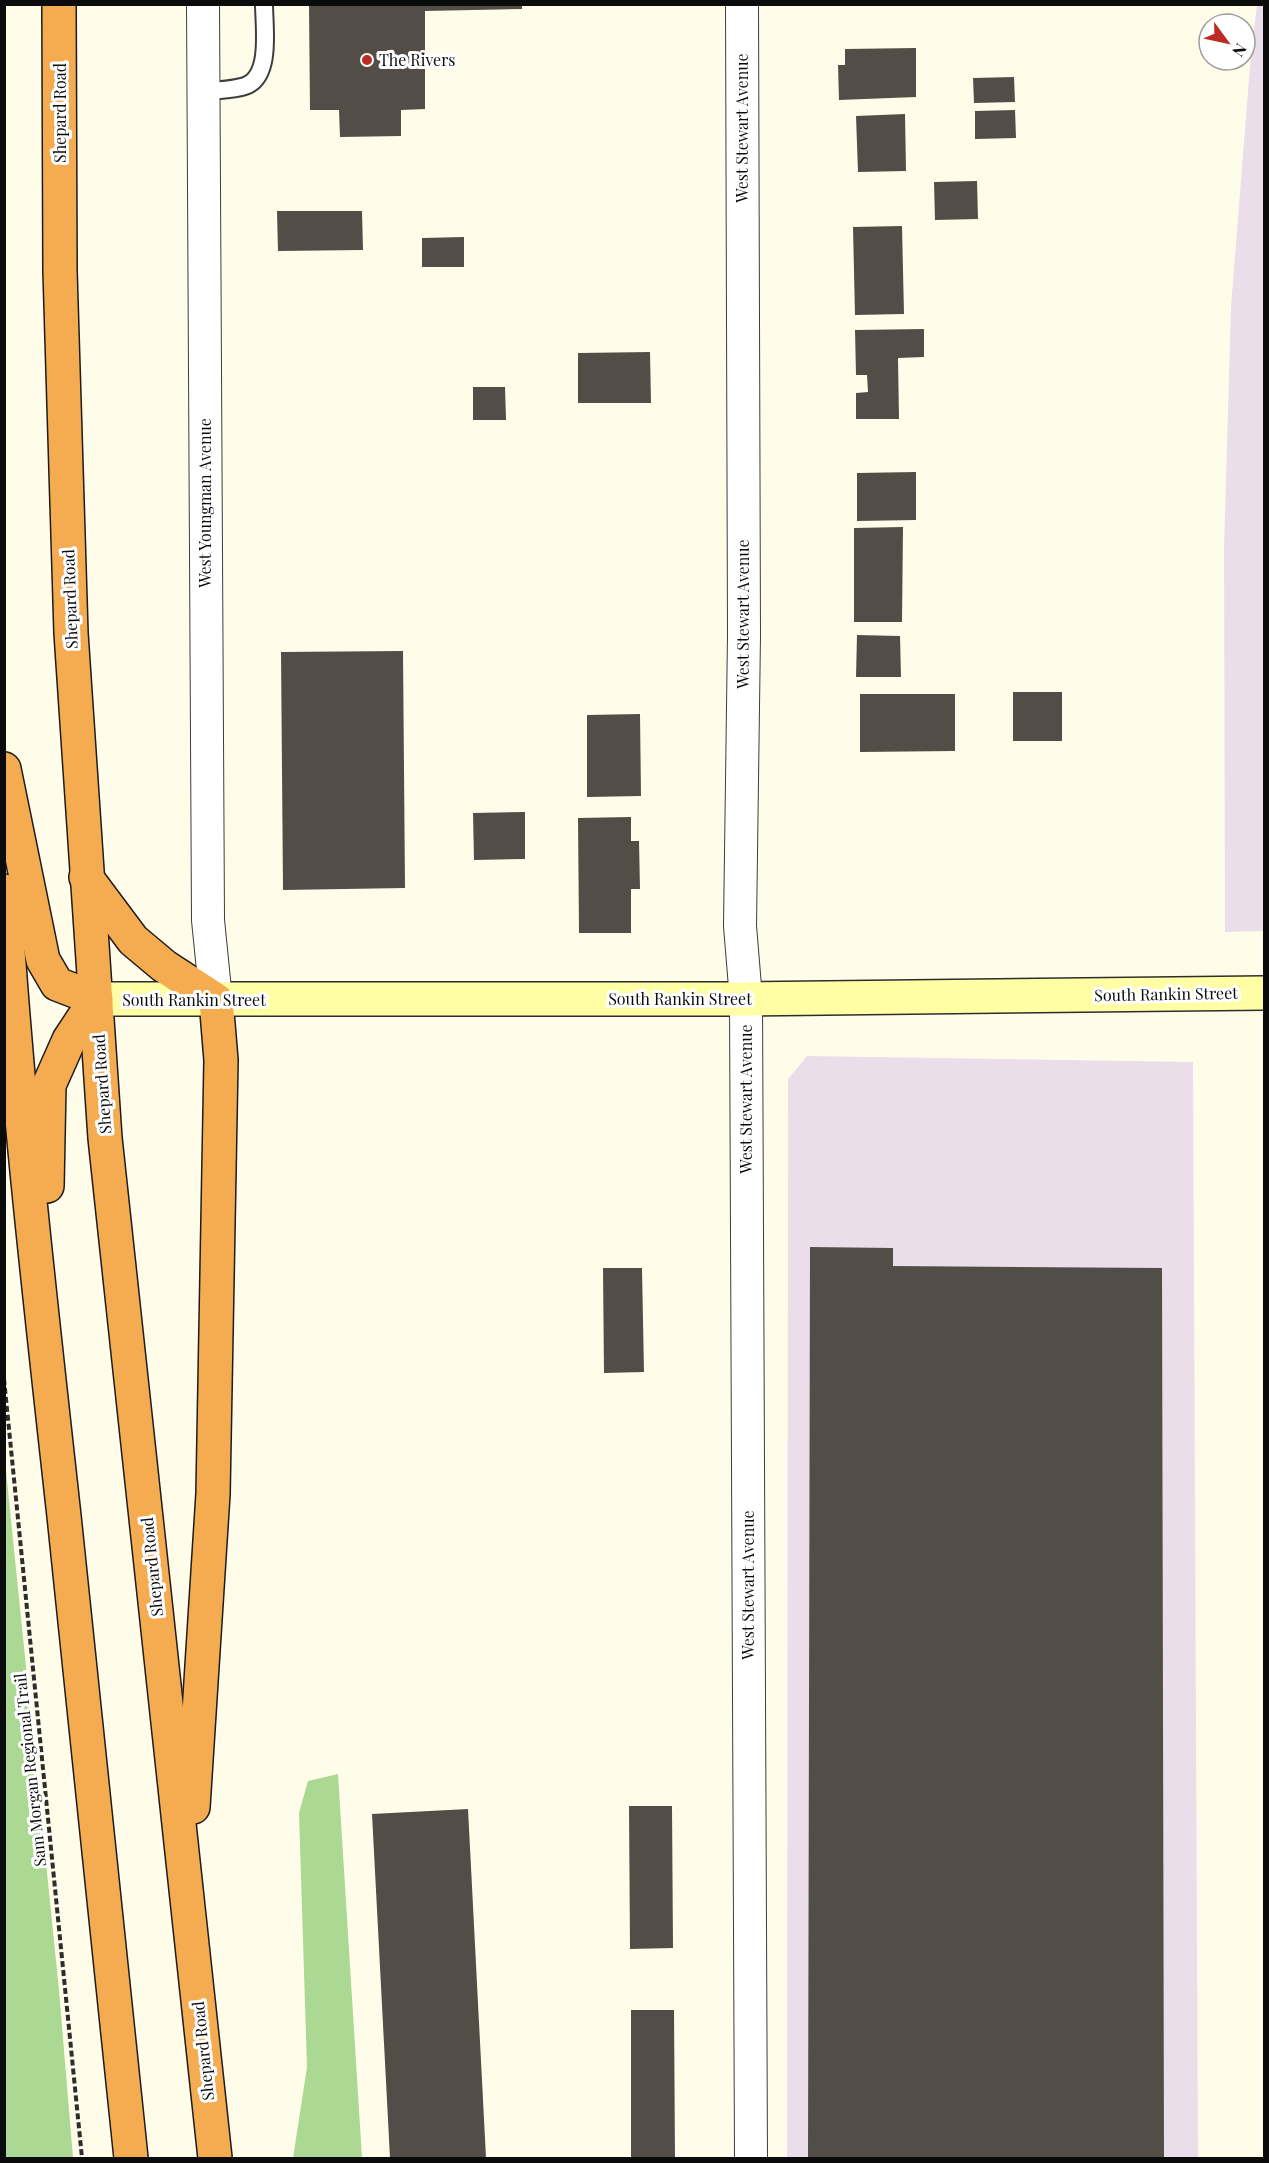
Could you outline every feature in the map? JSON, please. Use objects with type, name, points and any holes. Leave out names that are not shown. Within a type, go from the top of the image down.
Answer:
[{"type":"highway","name":"Shepard Road","points":[[59,4],[60,271],[65,468],[71,633],[86,877],[106,1150],[215,2158]]},
{"type":"highway","points":[[4,769],[43,960],[57,984],[96,999],[69,1040],[49,1084],[43,1327]]},
{"type":"highway","points":[[86,877],[133,940],[164,966],[216,1000],[221,1060],[213,1494],[187,1899]]},
{"type":"highway","points":[[4,891],[13,1028],[131,2158]]},
{"type":"street","name":"West Youngman Avenue","points":[[203,4],[208,920],[216,1000]]},
{"type":"street","name":"West Stewart Avenue","points":[[742,4],[744,635],[740,926],[746,999],[751,2158]]},
{"type":"street","name":"South Rankin Street","points":[[96,999],[746,999],[1264,993]]},
{"type":"lane","points":[[203,92],[246,86],[258,78],[264,64],[264,4]]},
{"type":"path","name":"Sam Morgan Regional Trail","points":[[4,1379],[82,2158]]},
{"type":"shaded area","points":[[1264,4],[1264,931],[1225,932],[1224,548],[1231,307],[1250,72],[1257,72],[1257,5]]},
{"type":"shaded area","points":[[807,1056],[1193,1062],[1198,2158],[787,2158],[788,1079]]},
{"type":"green space","points":[[5,1461],[59,1990],[73,2158],[5,2158]]},
{"type":"green space","points":[[338,1774],[362,2158],[293,2158],[307,2067],[299,1813],[308,1781]]},
{"type":"building","name":"The Rivers","points":[[309,4],[522,4],[522,9],[425,11],[425,109],[401,110],[401,136],[340,137],[339,110],[310,110]]},
{"type":"building","points":[[916,48],[916,97],[839,100],[838,65],[845,65],[845,49]]},
{"type":"building","points":[[1014,77],[1015,102],[974,103],[973,78]]},
{"type":"building","points":[[1015,110],[1016,138],[975,139],[975,111]]},
{"type":"building","points":[[905,114],[906,171],[858,172],[856,116]]},
{"type":"building","points":[[977,181],[978,219],[935,220],[934,182]]},
{"type":"building","points":[[277,211],[362,211],[363,250],[278,251]]},
{"type":"building","points":[[902,226],[904,314],[855,315],[853,227]]},
{"type":"building","points":[[464,237],[464,267],[422,267],[422,238]]},
{"type":"building","points":[[924,329],[924,357],[898,358],[899,419],[856,419],[856,393],[868,392],[867,375],[856,375],[855,330]]},
{"type":"building","points":[[650,352],[651,403],[578,403],[578,353]]},
{"type":"building","points":[[473,387],[505,387],[506,420],[473,420]]},
{"type":"building","points":[[916,472],[916,520],[857,521],[857,473]]},
{"type":"building","points":[[903,527],[902,622],[854,622],[854,528]]},
{"type":"building","points":[[857,635],[900,636],[901,677],[856,677]]},
{"type":"building","points":[[403,651],[405,888],[283,890],[281,652]]},
{"type":"building","points":[[1013,692],[1062,692],[1062,741],[1013,741]]},
{"type":"building","points":[[860,694],[955,694],[955,751],[860,752]]},
{"type":"building","points":[[640,714],[641,796],[587,797],[587,715]]},
{"type":"building","points":[[525,812],[525,859],[474,860],[473,813]]},
{"type":"building","points":[[631,817],[631,841],[639,841],[640,889],[631,889],[631,933],[579,933],[578,818]]},
{"type":"building","points":[[810,1247],[893,1248],[893,1266],[1162,1268],[1164,2158],[808,2158]]},
{"type":"building","points":[[603,1268],[642,1268],[644,1372],[604,1373]]},
{"type":"building","points":[[629,1806],[672,1806],[673,1948],[630,1949]]},
{"type":"building","points":[[468,1809],[486,2158],[390,2158],[372,1814]]},
{"type":"building","points":[[631,2010],[674,2010],[675,2158],[631,2158]]},
{"type":"place","name":"The Rivers","points":[[367,60]]}]
